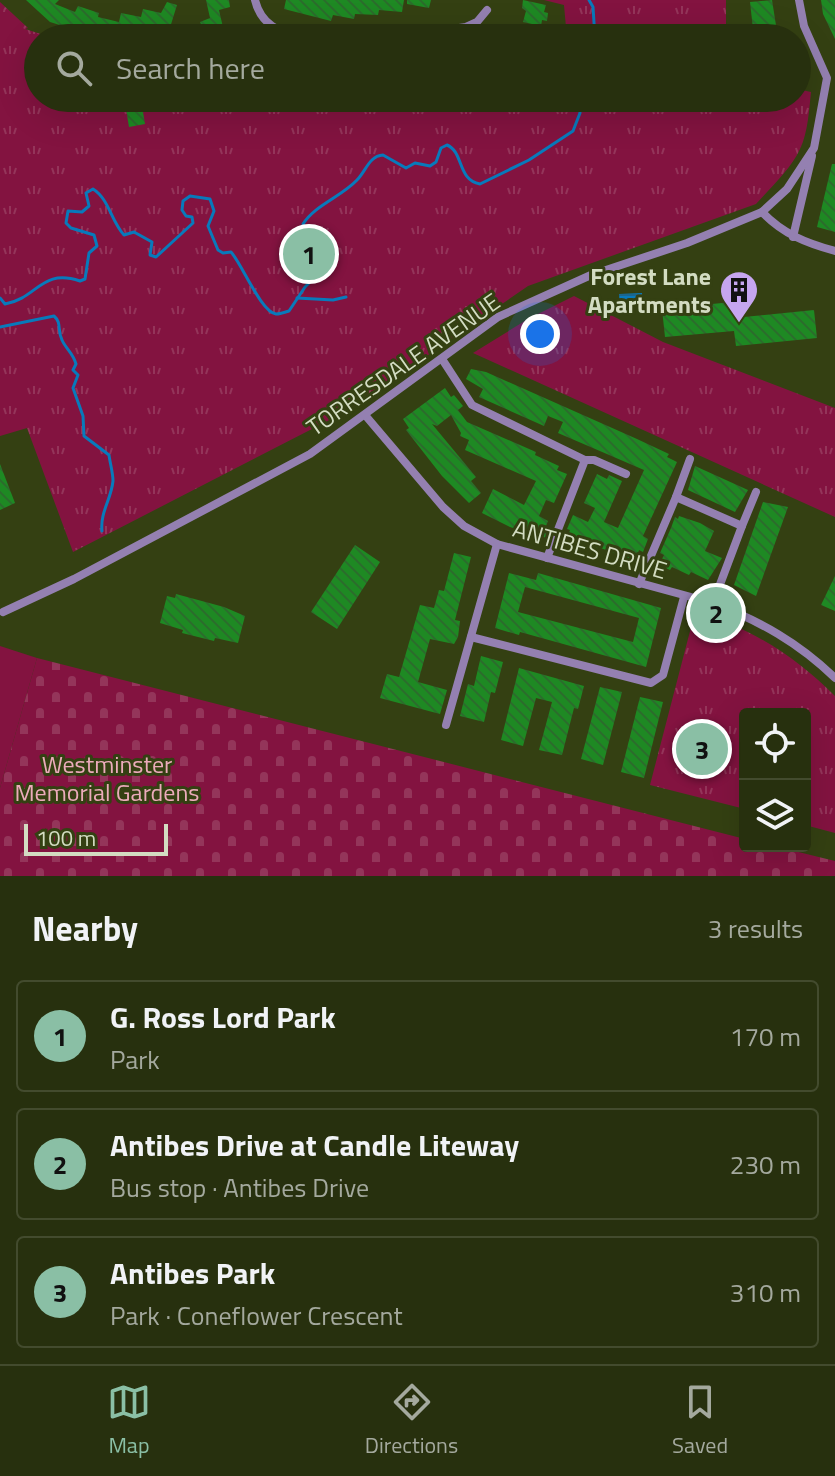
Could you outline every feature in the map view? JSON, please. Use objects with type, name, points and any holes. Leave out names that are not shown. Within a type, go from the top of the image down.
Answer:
[{"type":"street","points":[[255,0],[258,10],[269,24]]},
{"type":"street","name":"TORRESDALE AVENUE","points":[[799,0],[804,24]]},
{"type":"street","points":[[473,24],[487,10]]},
{"type":"street","name":"TORRESDALE AVENUE","points":[[793,237],[831,79],[811,40]]},
{"type":"street","name":"TORRESDALE AVENUE","points":[[3,612],[74,579],[310,454],[498,317],[591,275],[687,243],[762,212],[787,189],[814,148]]},
{"type":"street","points":[[762,212],[776,228],[835,251]]},
{"type":"street","points":[[442,359],[472,405],[585,460],[594,460],[626,474]]},
{"type":"street","name":"ANTIBES DRIVE","points":[[365,415],[443,507],[464,526],[497,544],[713,603],[743,615],[780,634],[817,660],[835,678]]},
{"type":"street","points":[[639,584],[690,459]]},
{"type":"street","points":[[547,558],[585,460]]},
{"type":"street","points":[[713,603],[756,492]]},
{"type":"street","points":[[676,497],[742,526]]},
{"type":"street","points":[[446,725],[497,544]]},
{"type":"street","points":[[471,637],[651,683],[663,675],[684,597]]},
{"type":"green space","points":[[544,0],[726,0],[726,24],[566,24],[564,5]]},
{"type":"green space","points":[[0,2],[24,24],[24,29],[0,38]]},
{"type":"green space","points":[[0,8],[7,23],[24,29],[24,112],[809,112],[803,142],[796,156],[756,204],[528,286],[347,411],[73,552],[27,428],[0,436]]},
{"type":"green space","points":[[574,296],[663,342],[835,408],[835,517],[473,353],[528,319]]},
{"type":"green space","points":[[695,612],[734,626],[771,645],[804,668],[835,696],[835,833],[811,827],[811,708],[739,708],[739,807],[650,785]]},
{"type":"green space","points":[[0,646],[37,658],[0,788]]},
{"type":"green space","name":"Westminster Memorial Gardens","points":[[37,658],[739,837],[739,852],[798,852],[835,861],[835,876],[0,876],[0,788]]},
{"type":"water","points":[[642,293],[643,304],[620,306],[619,294]]},
{"type":"building","points":[[26,0],[59,0],[55,4],[75,12],[78,6],[99,13],[98,17],[119,22],[121,13],[141,17],[143,9],[161,13],[167,2],[177,5],[171,24],[50,22]]},
{"type":"building","points":[[206,0],[229,0],[230,7],[219,10],[222,24],[201,24],[210,18]]},
{"type":"building","points":[[286,0],[404,0],[402,12],[379,10],[378,15],[355,14],[354,19],[333,15],[331,21],[284,9]]},
{"type":"building","points":[[407,0],[431,0],[429,8],[407,4]]},
{"type":"building","points":[[523,0],[546,5],[544,12],[548,13],[547,21],[542,20],[541,24],[523,22],[526,11],[522,8]]},
{"type":"building","points":[[772,0],[776,24],[752,24],[750,2]]},
{"type":"building","points":[[821,0],[835,0],[835,39],[823,14]]},
{"type":"building","points":[[126,112],[143,112],[145,124],[129,127]]},
{"type":"building","points":[[832,164],[835,164],[835,232],[817,227]]},
{"type":"building","name":"Forest Lane Apartments","points":[[742,301],[744,317],[814,310],[817,338],[736,346],[734,331],[665,337],[662,309]]},
{"type":"building","points":[[471,369],[486,372],[637,439],[669,454],[667,457],[677,462],[643,536],[648,539],[643,552],[639,550],[635,561],[598,547],[596,551],[566,541],[570,530],[567,529],[573,515],[588,522],[595,508],[584,503],[597,474],[622,481],[604,522],[618,528],[644,470],[558,433],[563,422],[548,416],[544,426],[479,397],[483,389],[466,379]]},
{"type":"building","points":[[445,388],[463,406],[458,410],[467,422],[536,452],[535,455],[559,466],[557,470],[567,474],[554,503],[546,500],[539,516],[548,521],[546,526],[551,528],[546,538],[529,530],[528,533],[510,527],[482,513],[493,489],[524,505],[536,481],[465,450],[469,440],[460,436],[451,415],[437,426],[432,424],[476,477],[471,481],[481,493],[469,503],[442,476],[406,430],[409,428],[403,419]]},
{"type":"building","points":[[0,464],[15,503],[0,510]]},
{"type":"building","points":[[695,466],[748,490],[735,512],[688,490]]},
{"type":"building","points":[[763,502],[788,507],[756,596],[734,585]]},
{"type":"building","points":[[679,516],[714,531],[705,551],[722,558],[708,580],[691,572],[689,575],[659,565],[664,555],[660,553],[675,517],[678,519]]},
{"type":"building","points":[[355,545],[380,562],[337,629],[311,612]]},
{"type":"building","points":[[454,553],[471,557],[455,620],[460,621],[458,637],[454,644],[430,639],[418,682],[447,690],[440,714],[380,698],[387,674],[399,677],[420,605],[434,608],[439,590],[444,591]]},
{"type":"building","points":[[509,573],[536,580],[538,573],[661,608],[646,667],[495,628]],"holes":[[[525,587],[639,618],[633,642],[518,612]]]},
{"type":"building","points":[[835,576],[835,611],[821,605]]},
{"type":"building","points":[[176,594],[245,616],[238,643],[182,633],[183,630],[160,623],[167,596],[175,598]]},
{"type":"building","points":[[481,656],[503,662],[484,722],[460,716],[468,684],[474,686]]},
{"type":"building","points":[[519,668],[584,686],[578,709],[574,708],[562,755],[539,750],[552,702],[536,698],[523,746],[501,740]]},
{"type":"building","points":[[600,687],[622,692],[603,765],[581,759]]},
{"type":"building","points":[[640,697],[663,702],[644,778],[621,772]]},
{"type":"waterway","points":[[589,0],[593,7],[594,24]]},
{"type":"waterway","points":[[0,298],[5,304],[16,301],[56,278],[85,279],[89,253],[97,246],[94,235],[71,228],[66,223],[68,211],[82,212],[89,206],[86,193],[93,189],[103,198],[124,235],[134,232],[152,242],[150,255],[156,257],[193,223],[192,217],[186,216],[182,210],[183,201],[190,196],[210,199],[214,211],[208,226],[218,250],[231,252],[270,311],[276,314],[289,311],[327,261],[325,251],[307,235],[303,224],[314,212],[351,186],[374,158],[383,155],[406,168],[415,163],[430,166],[436,162],[441,148],[447,145],[456,153],[468,177],[480,184],[529,160],[573,131],[580,112]]},
{"type":"waterway","points":[[297,298],[333,300],[346,297]]},
{"type":"waterway","points":[[0,327],[54,316],[58,321],[62,340],[76,364],[73,370],[78,375],[73,388],[83,416],[84,436],[109,455],[113,481],[102,531]]},
{"type":"place","name":"G. Ross Lord Park","points":[[309,254]]},
{"type":"place","name":"Forest Lane Apartments","points":[[739,324]]},
{"type":"place","name":"Antibes Drive at Candle Liteway","points":[[716,613]]},
{"type":"place","name":"Antibes Park","points":[[702,749]]}]
